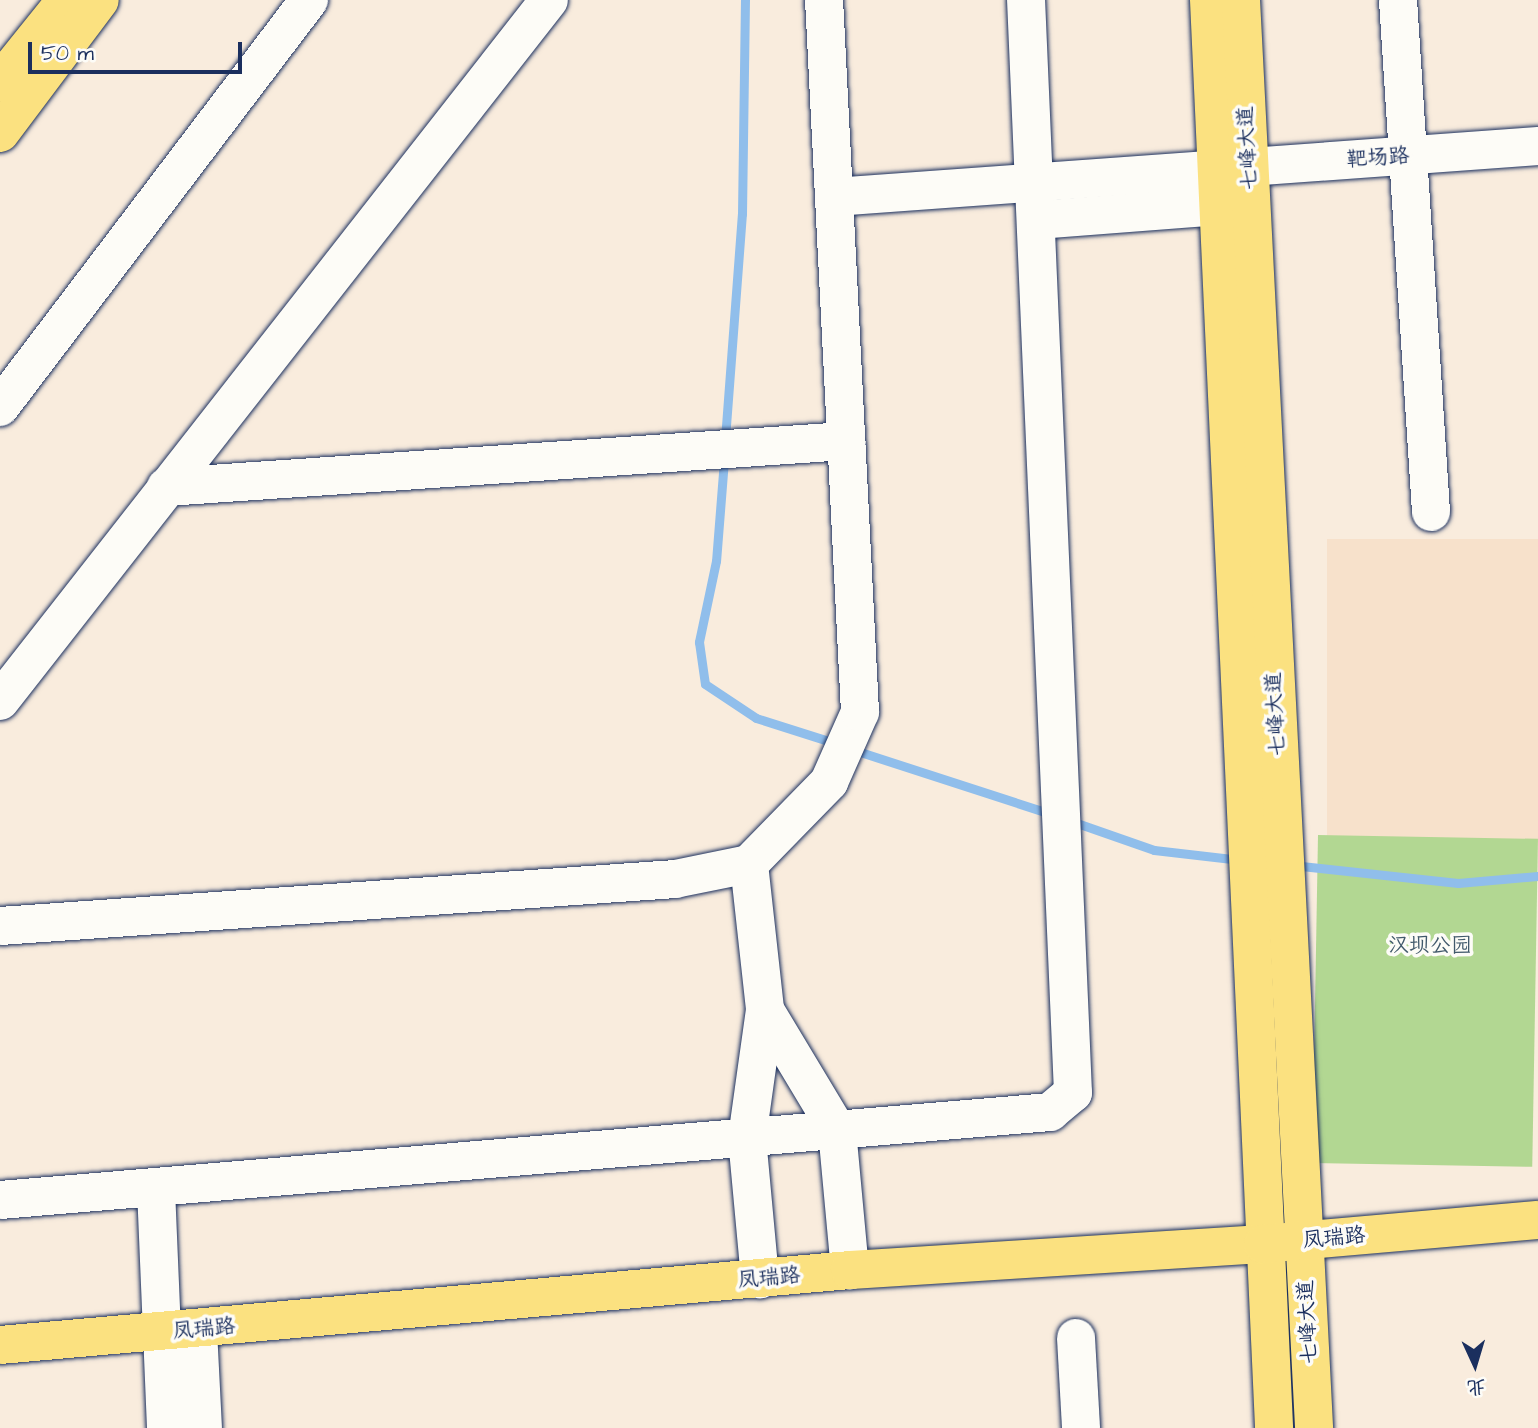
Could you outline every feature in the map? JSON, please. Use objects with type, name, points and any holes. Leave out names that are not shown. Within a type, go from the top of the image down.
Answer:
[{"type":"main road","points":[[0,82],[66,0]]},
{"type":"main road","points":[[0,133],[100,0]]},
{"type":"main road","name":"七峰大道","points":[[1209,0],[1229,181],[1270,909],[1304,1240],[1314,1428]]},
{"type":"main road","name":"七峰大道","points":[[1229,181],[1241,0]]},
{"type":"main road","name":"七峰大道","points":[[1270,909],[1263,1244],[1274,1428]]},
{"type":"main road","name":"凤瑞路","points":[[0,1345],[850,1270],[1263,1244],[1538,1220]]},
{"type":"street","points":[[0,407],[309,0]]},
{"type":"street","points":[[0,701],[549,0]]},
{"type":"street","points":[[0,926],[675,879],[749,864],[829,782],[860,712],[824,0]]},
{"type":"street","points":[[0,1200],[1050,1112],[1073,1093],[1064,818],[1027,0]]},
{"type":"street","points":[[1398,0],[1431,512]]},
{"type":"street","name":"靶场路","points":[[834,197],[1036,202],[1229,181],[1408,156],[1538,146]]},
{"type":"street","points":[[166,487],[846,441]]},
{"type":"street","points":[[749,864],[765,1010],[747,1138],[760,1279]]},
{"type":"street","points":[[765,1010],[836,1130],[850,1270]]},
{"type":"street","points":[[156,1189],[180,1331],[203,1428]]},
{"type":"street","points":[[166,1428],[180,1331]]},
{"type":"street","points":[[1076,1338],[1081,1428]]},
{"type":"shaded area","points":[[1327,539],[1538,539],[1538,839],[1327,839]]},
{"type":"green space","name":"汉坝公园","points":[[1318,835],[1538,839],[1532,1167],[1312,1163]]},
{"type":"waterway","points":[[725,439],[742,214],[745,0]]},
{"type":"waterway","points":[[724,460],[716,561],[699,642],[705,684],[756,718],[835,743]]},
{"type":"waterway","points":[[851,749],[1051,814]]},
{"type":"waterway","points":[[1071,821],[1154,850],[1240,860]]},
{"type":"waterway","points":[[1292,865],[1458,883],[1538,876]]}]
